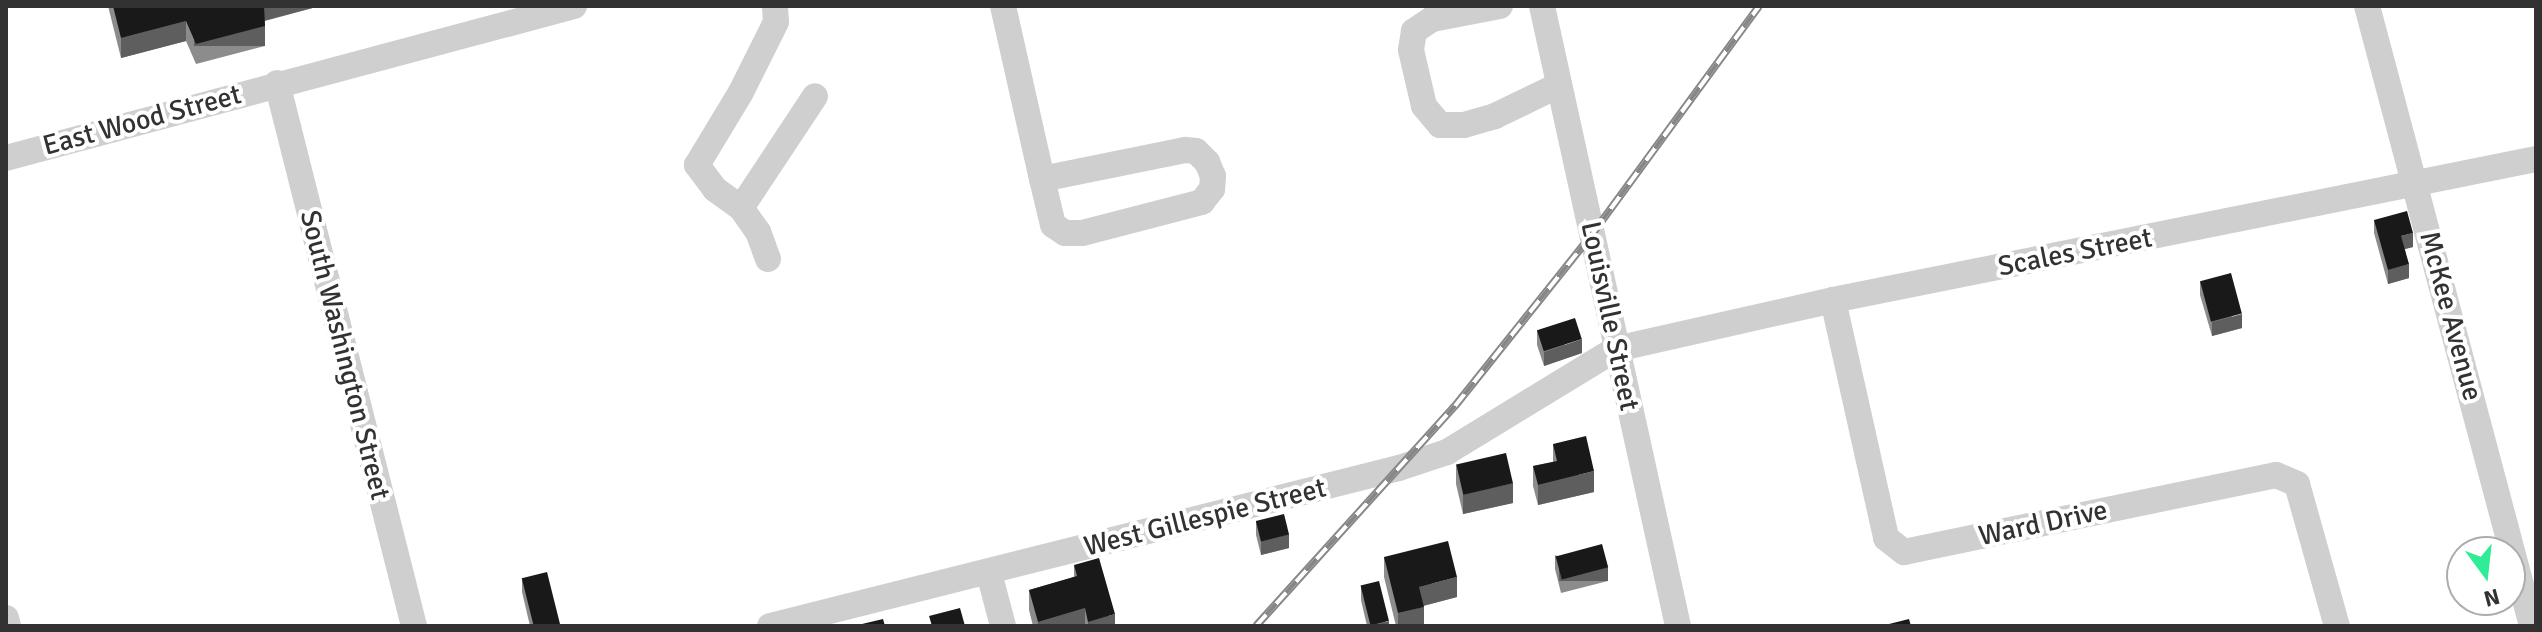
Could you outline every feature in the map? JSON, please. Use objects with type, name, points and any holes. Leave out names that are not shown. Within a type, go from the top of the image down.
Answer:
[{"type":"street","name":"East Wood Street","points":[[6,158],[546,9],[574,6]]},
{"type":"street","points":[[768,259],[758,232],[741,208],[715,189],[697,165],[741,92],[776,22],[775,6]]},
{"type":"street","points":[[1003,6],[1042,179],[1053,225],[1065,233],[1082,233],[1202,202],[1212,189],[1213,176],[1207,162],[1196,151],[1185,150],[1042,179]]},
{"type":"street","points":[[1500,6],[1432,19],[1414,31],[1411,50],[1424,106],[1440,125],[1464,125],[1495,116],[1559,85]]},
{"type":"street","name":"Louisville Street","points":[[1542,6],[1678,626]]},
{"type":"street","name":"McKee Avenue","points":[[2377,8],[2417,184],[2532,626]]},
{"type":"street","name":"South Washington Street","points":[[277,83],[414,626]]},
{"type":"street","points":[[741,208],[815,96]]},
{"type":"street","name":"Scales Street","points":[[1616,349],[1833,300],[2536,159]]},
{"type":"street","name":"Ward Drive","points":[[1833,300],[1886,538],[1904,552],[2276,475],[2297,484],[2337,626]]},
{"type":"street","name":"West Gillespie Street","points":[[770,626],[1399,468],[1447,452],[1616,349]]},
{"type":"street","points":[[989,573],[1003,626]]},
{"type":"street","points":[[6,618],[8,626]]},
{"type":"building","points":[[113,6],[264,6],[265,26],[196,44],[186,21],[121,38]]},
{"type":"building","points":[[2407,211],[2413,233],[2401,236],[2409,264],[2388,270],[2374,220]]},
{"type":"building","points":[[2231,273],[2242,314],[2211,322],[2200,281]]},
{"type":"building","points":[[1575,318],[1582,339],[1544,351],[1537,330]]},
{"type":"building","points":[[1586,436],[1594,471],[1538,485],[1533,466],[1557,461],[1553,444]]},
{"type":"building","points":[[1506,453],[1513,483],[1463,495],[1456,464]]},
{"type":"building","points":[[1284,514],[1289,534],[1261,541],[1256,521]]},
{"type":"building","points":[[1448,541],[1457,577],[1419,587],[1424,607],[1398,613],[1384,557]]},
{"type":"building","points":[[1602,544],[1608,567],[1562,580],[1556,556]]},
{"type":"building","points":[[1099,558],[1115,614],[1088,622],[1085,608],[1038,622],[1029,590],[1077,576],[1074,565]]},
{"type":"building","points":[[547,572],[560,626],[534,626],[522,578]]},
{"type":"building","points":[[1379,581],[1389,621],[1370,625],[1361,586]]},
{"type":"building","points":[[960,608],[965,626],[932,626],[929,616]]},
{"type":"building","points":[[883,619],[885,626],[862,624]]},
{"type":"building","points":[[1909,619],[1911,626],[1881,626]]},
{"type":"railway","points":[[1256,626],[1455,406],[1593,233],[1759,6]]}]
